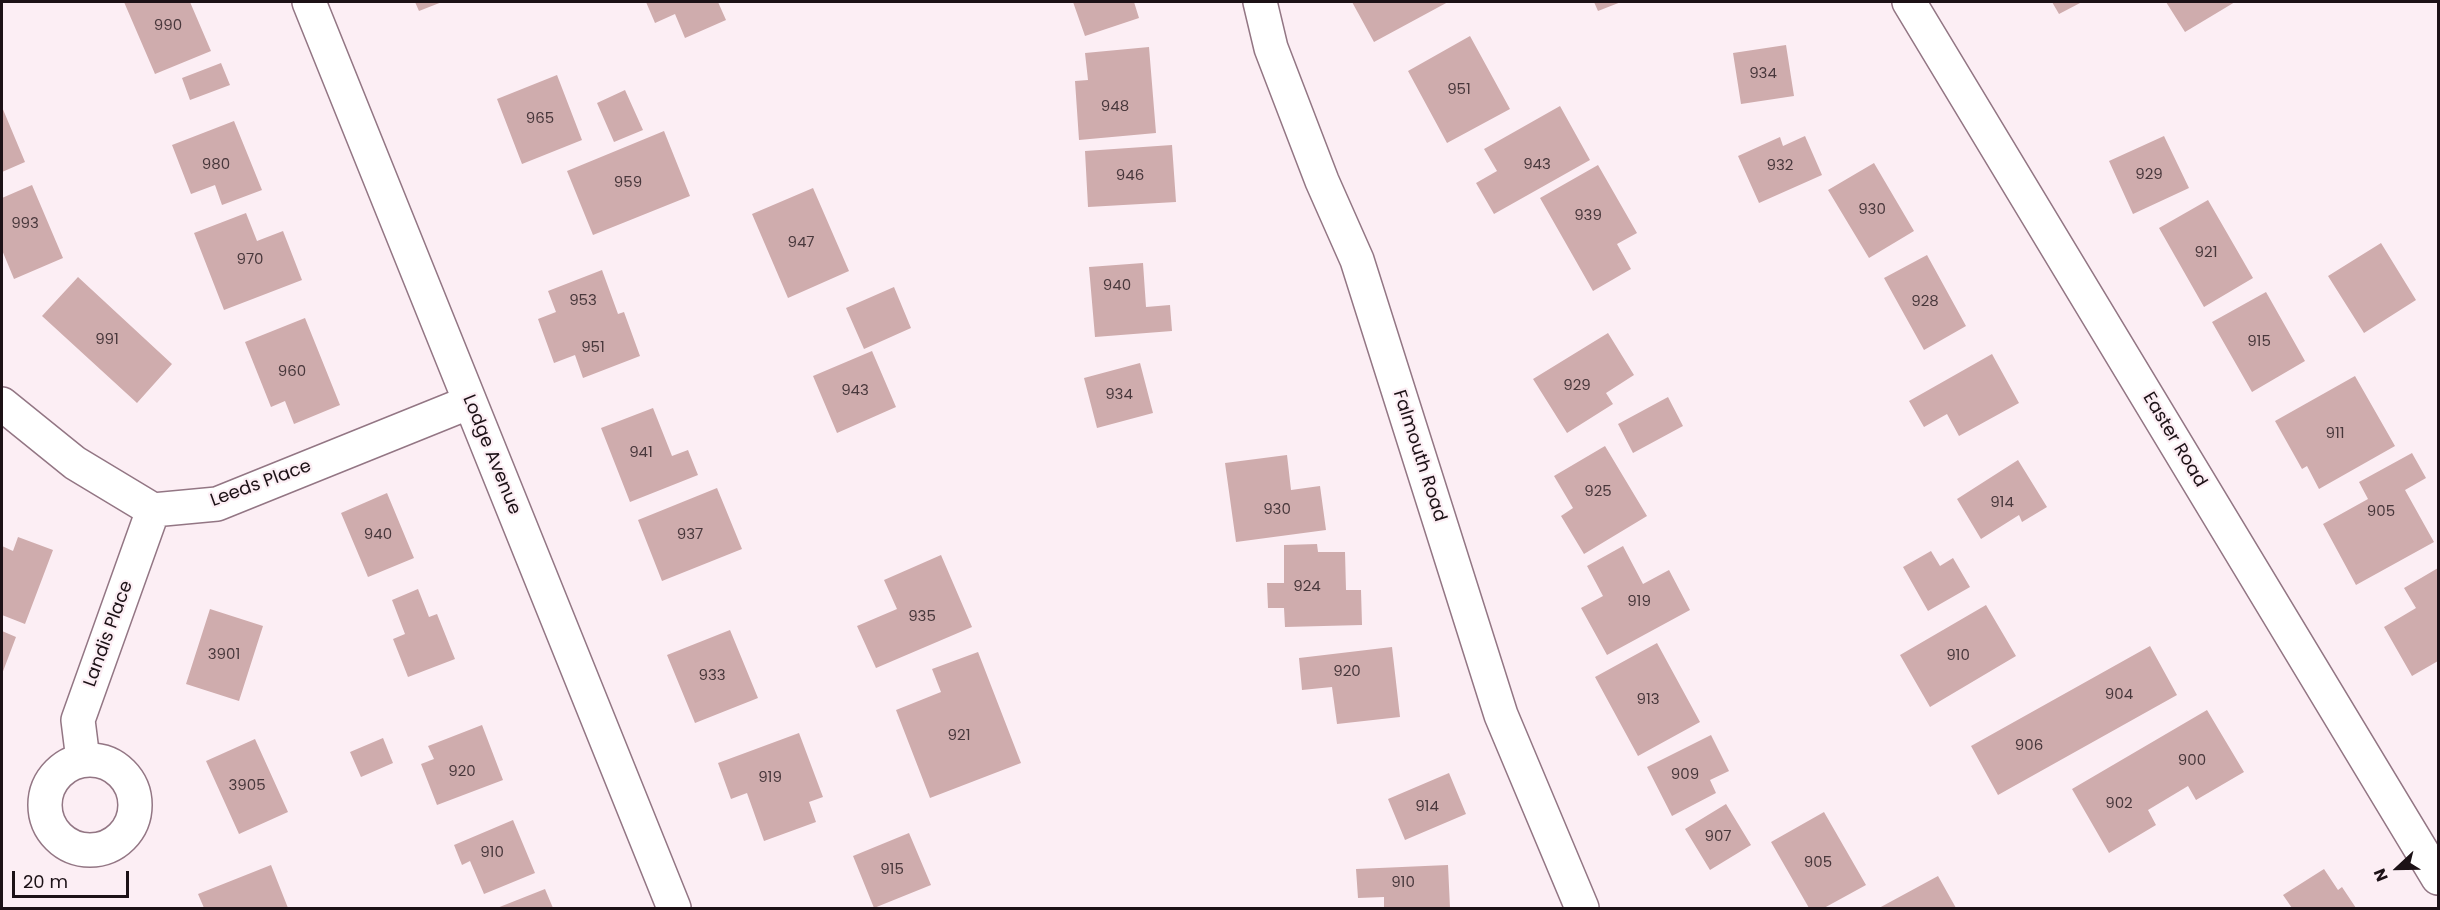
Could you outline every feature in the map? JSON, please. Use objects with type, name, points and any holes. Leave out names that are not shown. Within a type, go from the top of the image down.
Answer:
[{"type":"street","name":"Lodge Avenue","points":[[309,2],[674,909]]},
{"type":"street","name":"Falmouth Road","points":[[1260,2],[1271,48],[1323,181],[1357,260],[1501,715],[1582,909]]},
{"type":"street","name":"Easter Road","points":[[1909,2],[2439,878]]},
{"type":"street","name":"Leeds Place","points":[[153,510],[217,504],[470,402]]},
{"type":"street","points":[[2,404],[75,463],[153,510]]},
{"type":"street","name":"Landis Place","points":[[83,760],[78,720],[153,510]]},
{"type":"building","points":[[124,2],[190,2],[211,51],[155,74]]},
{"type":"building","points":[[415,2],[442,2],[419,11]]},
{"type":"building","points":[[646,2],[718,2],[726,20],[685,38],[675,14],[655,23]]},
{"type":"building","points":[[1073,2],[1134,2],[1139,18],[1085,36]]},
{"type":"building","points":[[1352,2],[1448,2],[1374,42]]},
{"type":"building","points":[[1594,2],[1621,2],[1598,11]]},
{"type":"building","points":[[2052,2],[2082,2],[2059,14]]},
{"type":"building","points":[[2166,2],[2235,2],[2185,32]]},
{"type":"building","points":[[1470,36],[1510,109],[1447,143],[1408,71]]},
{"type":"building","points":[[1786,45],[1794,96],[1741,104],[1733,53]]},
{"type":"building","points":[[1149,47],[1156,133],[1079,140],[1075,81],[1088,80],[1085,53]]},
{"type":"building","points":[[221,63],[230,85],[190,100],[182,78]]},
{"type":"building","points":[[557,75],[582,140],[522,164],[497,99]]},
{"type":"building","points":[[625,90],[643,130],[614,142],[597,103]]},
{"type":"building","points":[[1560,106],[1590,160],[1494,214],[1476,183],[1497,171],[1484,149]]},
{"type":"building","points":[[2,107],[25,162],[2,172]]},
{"type":"building","points":[[234,121],[262,190],[222,205],[215,185],[191,194],[172,145]]},
{"type":"building","points":[[664,131],[690,196],[593,235],[567,171]]},
{"type":"building","points":[[1805,136],[1822,175],[1759,203],[1738,156],[1780,137],[1783,146]]},
{"type":"building","points":[[2164,136],[2189,188],[2133,214],[2109,161]]},
{"type":"building","points":[[1172,145],[1176,202],[1088,207],[1085,151]]},
{"type":"building","points":[[1874,163],[1914,231],[1869,258],[1828,190]]},
{"type":"building","points":[[1598,165],[1637,233],[1617,244],[1631,269],[1593,291],[1540,198]]},
{"type":"building","points":[[32,185],[63,258],[14,279],[2,250],[2,198]]},
{"type":"building","points":[[813,188],[849,271],[788,298],[752,214]]},
{"type":"building","points":[[2208,200],[2253,278],[2204,307],[2159,228]]},
{"type":"building","points":[[246,213],[257,241],[283,231],[302,280],[224,310],[194,233]]},
{"type":"building","points":[[2381,243],[2416,300],[2364,333],[2328,276]]},
{"type":"building","points":[[1927,255],[1966,326],[1924,350],[1884,278]]},
{"type":"building","points":[[1143,263],[1146,307],[1170,305],[1172,331],[1095,337],[1089,267]]},
{"type":"building","points":[[602,270],[618,314],[624,312],[640,356],[583,378],[575,355],[554,363],[538,319],[556,312],[548,291]]},
{"type":"building","points":[[78,277],[172,364],[137,403],[42,316]]},
{"type":"building","points":[[894,287],[911,328],[864,349],[846,308]]},
{"type":"building","points":[[2266,292],[2305,361],[2252,392],[2212,322]]},
{"type":"building","points":[[305,318],[340,405],[294,424],[285,401],[271,407],[245,342]]},
{"type":"building","points":[[1608,333],[1634,375],[1606,393],[1613,404],[1567,433],[1533,379]]},
{"type":"building","points":[[872,351],[896,407],[837,433],[813,376]]},
{"type":"building","points":[[1992,354],[2019,403],[1959,436],[1947,414],[1924,427],[1909,401]]},
{"type":"building","points":[[1140,363],[1153,413],[1097,428],[1084,378]]},
{"type":"building","points":[[2355,376],[2395,446],[2319,489],[2307,466],[2302,469],[2275,421]]},
{"type":"building","points":[[1668,397],[1683,426],[1633,453],[1618,424]]},
{"type":"building","points":[[653,408],[672,456],[688,450],[698,475],[630,502],[601,428]]},
{"type":"building","points":[[1605,446],[1647,516],[1584,554],[1561,516],[1573,508],[1554,476]]},
{"type":"building","points":[[2412,453],[2426,478],[2405,490],[2434,542],[2356,585],[2323,524],[2368,499],[2359,482]]},
{"type":"building","points":[[1287,455],[1291,490],[1320,486],[1326,530],[1236,542],[1225,463]]},
{"type":"building","points":[[2018,460],[2047,507],[2022,522],[2019,515],[1981,539],[1957,499]]},
{"type":"building","points":[[717,488],[742,549],[662,581],[638,520]]},
{"type":"building","points":[[387,493],[414,558],[368,577],[341,513]]},
{"type":"building","points":[[18,537],[53,550],[25,624],[2,615],[2,546],[13,551]]},
{"type":"building","points":[[1317,544],[1318,552],[1345,552],[1346,590],[1361,590],[1362,625],[1285,627],[1284,608],[1268,608],[1267,583],[1284,583],[1284,545]]},
{"type":"building","points":[[1623,546],[1643,584],[1669,570],[1690,610],[1607,655],[1581,608],[1603,596],[1587,566]]},
{"type":"building","points":[[1931,551],[1940,566],[1953,558],[1970,587],[1928,611],[1903,567]]},
{"type":"building","points":[[941,555],[972,627],[876,668],[857,626],[897,609],[884,580]]},
{"type":"building","points":[[2438,568],[2438,661],[2412,676],[2384,627],[2416,608],[2404,588]]},
{"type":"building","points":[[418,589],[429,617],[437,614],[455,659],[408,677],[393,639],[405,634],[392,600]]},
{"type":"building","points":[[1986,605],[2016,656],[1930,707],[1900,655]]},
{"type":"building","points":[[210,609],[263,626],[239,701],[186,684]]},
{"type":"building","points":[[730,630],[758,698],[695,723],[667,655]]},
{"type":"building","points":[[2,631],[16,637],[2,674]]},
{"type":"building","points":[[1657,643],[1700,722],[1638,756],[1595,677]]},
{"type":"building","points":[[2150,646],[2177,695],[1998,795],[1971,746]]},
{"type":"building","points":[[1392,647],[1400,717],[1337,724],[1332,687],[1302,690],[1299,658]]},
{"type":"building","points":[[978,652],[1021,763],[930,798],[896,710],[941,692],[932,669]]},
{"type":"building","points":[[2207,710],[2244,772],[2196,800],[2188,786],[2148,810],[2156,825],[2109,853],[2072,789]]},
{"type":"building","points":[[482,725],[503,780],[437,805],[421,764],[434,759],[428,746]]},
{"type":"building","points":[[799,733],[823,797],[809,802],[816,822],[764,841],[747,793],[731,799],[718,763]]},
{"type":"building","points":[[1711,735],[1729,771],[1710,780],[1716,793],[1672,816],[1647,767]]},
{"type":"building","points":[[383,738],[393,763],[361,777],[350,752]]},
{"type":"building","points":[[255,739],[288,812],[239,834],[206,761]]},
{"type":"building","points":[[1449,773],[1466,814],[1405,840],[1388,799]]},
{"type":"building","points":[[1726,804],[1751,845],[1710,870],[1685,829]]},
{"type":"building","points":[[1824,812],[1866,885],[1824,908],[1809,908],[1771,842]]},
{"type":"building","points":[[513,820],[535,873],[484,894],[470,861],[462,865],[454,845]]},
{"type":"building","points":[[909,833],[931,885],[874,908],[853,856]]},
{"type":"building","points":[[271,865],[288,908],[204,908],[198,894]]},
{"type":"building","points":[[1448,865],[1450,908],[1384,908],[1384,897],[1358,898],[1356,869]]},
{"type":"building","points":[[2324,869],[2338,890],[2342,887],[2356,908],[2292,908],[2283,895]]},
{"type":"building","points":[[1938,876],[1956,908],[1879,908]]},
{"type":"building","points":[[545,889],[553,908],[497,908]]}]
